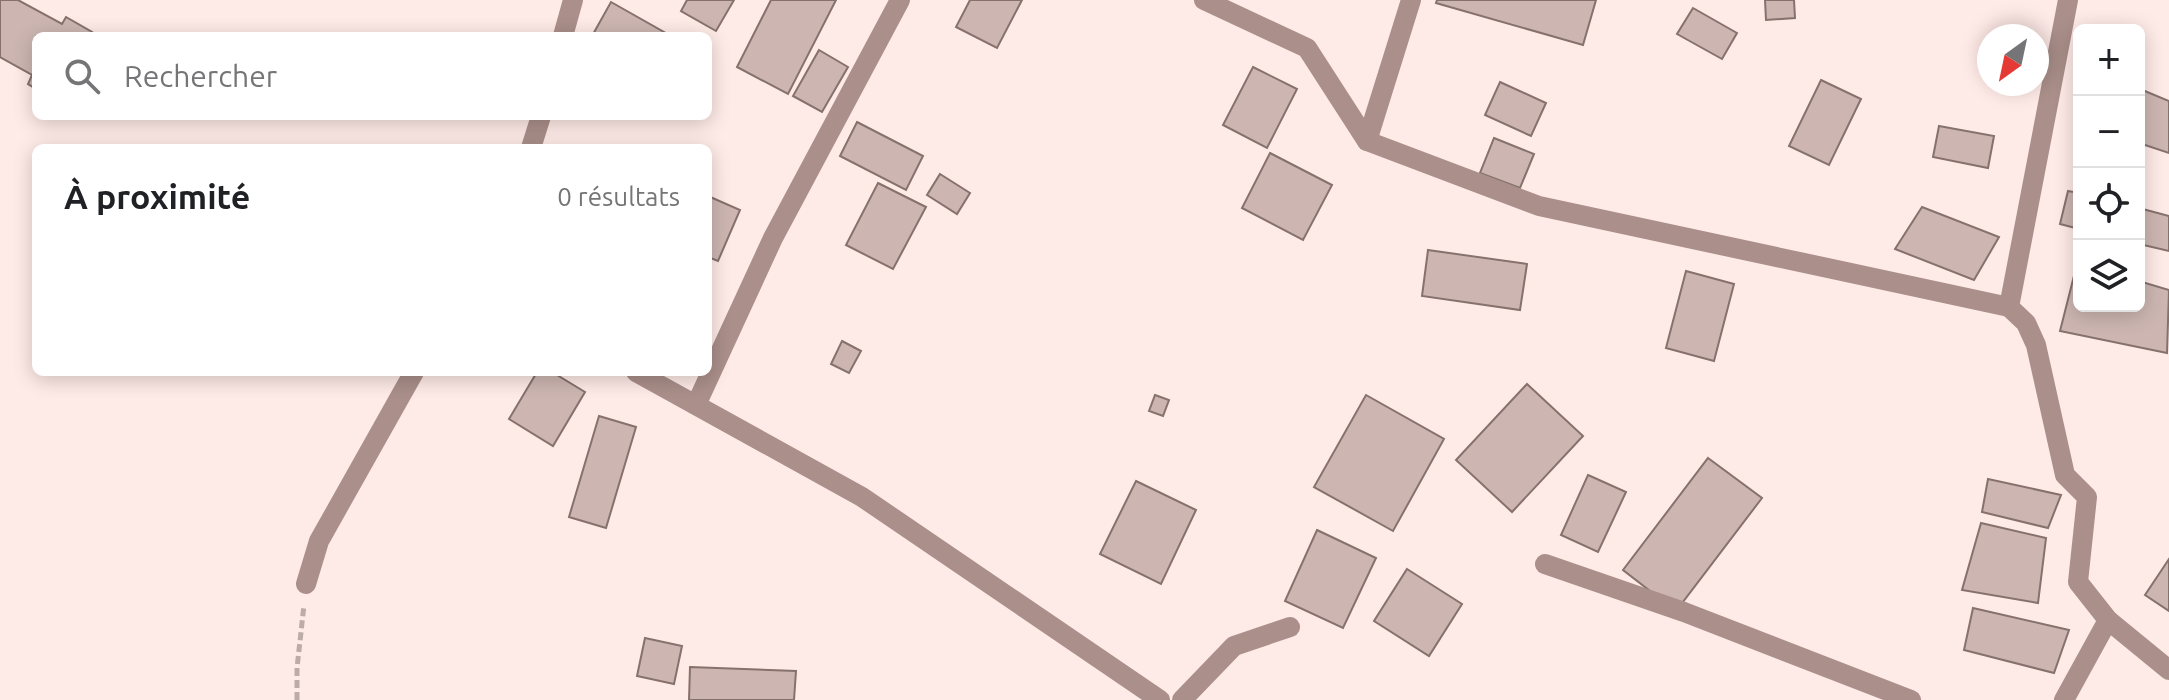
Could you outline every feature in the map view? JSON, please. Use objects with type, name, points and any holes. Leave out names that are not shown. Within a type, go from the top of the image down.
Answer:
[{"type":"street","points":[[564,32],[573,0]]},
{"type":"street","points":[[712,370],[773,238],[900,0]]},
{"type":"street","points":[[1204,0],[1307,48],[1367,141],[1539,206],[2009,307],[2026,323],[2036,345],[2065,475],[2087,497],[2078,582],[2108,620],[2169,670]]},
{"type":"street","points":[[1367,141],[1411,0]]},
{"type":"street","points":[[2009,307],[2068,0]]},
{"type":"street","points":[[532,144],[540,120]]},
{"type":"street","points":[[306,584],[319,541],[412,376]]},
{"type":"street","points":[[643,376],[862,497],[1160,700]]},
{"type":"street","points":[[696,405],[709,376]]},
{"type":"street","points":[[1545,564],[1684,612],[1911,700]]},
{"type":"street","points":[[2064,700],[2108,620]]},
{"type":"street","points":[[1182,700],[1234,646],[1290,627]]},
{"type":"path","points":[[297,700],[297,668],[306,584]]},
{"type":"building","points":[[0,0],[18,0],[62,24],[66,17],[92,32],[32,32],[32,75],[0,57]]},
{"type":"building","points":[[687,0],[734,0],[716,31],[681,11]]},
{"type":"building","points":[[771,0],[836,0],[788,94],[737,67]]},
{"type":"building","points":[[970,0],[1022,0],[997,48],[956,27]]},
{"type":"building","points":[[1437,0],[1596,0],[1583,45],[1436,3]]},
{"type":"building","points":[[1765,0],[1794,0],[1795,18],[1766,20]]},
{"type":"building","points":[[611,2],[664,32],[594,32]]},
{"type":"building","points":[[1693,8],[1737,33],[1722,59],[1677,34]]},
{"type":"building","points":[[819,50],[848,67],[822,112],[793,96]]},
{"type":"building","points":[[1253,67],[1297,89],[1267,148],[1223,125]]},
{"type":"building","points":[[1821,80],[1861,99],[1829,165],[1789,146]]},
{"type":"building","points":[[1500,82],[1546,103],[1531,136],[1485,115]]},
{"type":"building","points":[[2145,91],[2169,101],[2169,153],[2145,145]]},
{"type":"building","points":[[857,122],[923,156],[906,190],[840,156]]},
{"type":"building","points":[[1939,126],[1994,136],[1988,168],[1933,157]]},
{"type":"building","points":[[1494,138],[1534,154],[1520,188],[1480,173]]},
{"type":"building","points":[[1270,153],[1332,185],[1303,240],[1242,208]]},
{"type":"building","points":[[940,174],[970,193],[957,214],[927,195]]},
{"type":"building","points":[[878,183],[926,207],[893,269],[846,245]]},
{"type":"building","points":[[2068,191],[2073,192],[2073,227],[2060,224]]},
{"type":"building","points":[[712,198],[740,210],[718,261],[712,259]]},
{"type":"building","points":[[1922,207],[1999,237],[1974,280],[1895,249]]},
{"type":"building","points":[[2145,210],[2169,216],[2169,251],[2145,245]]},
{"type":"building","points":[[1428,250],[1527,264],[1520,310],[1422,296]]},
{"type":"building","points":[[1686,271],[1734,284],[1714,361],[1666,348]]},
{"type":"building","points":[[2073,280],[2073,312],[2145,312],[2145,283],[2169,290],[2167,353],[2060,331]]},
{"type":"building","points":[[842,341],[861,351],[849,373],[831,364]]},
{"type":"building","points":[[535,376],[559,376],[585,392],[553,446],[509,419]]},
{"type":"building","points":[[1527,384],[1583,436],[1512,512],[1456,460]]},
{"type":"building","points":[[1155,395],[1169,400],[1163,416],[1149,411]]},
{"type":"building","points":[[1366,395],[1444,439],[1393,531],[1314,487]]},
{"type":"building","points":[[599,416],[636,427],[606,528],[569,517]]},
{"type":"building","points":[[1708,458],[1762,498],[1676,611],[1623,570]]},
{"type":"building","points":[[1588,475],[1626,492],[1598,552],[1561,535]]},
{"type":"building","points":[[1988,479],[2061,495],[2048,528],[1982,512]]},
{"type":"building","points":[[1136,481],[1196,510],[1161,584],[1100,554]]},
{"type":"building","points":[[1981,523],[2046,538],[2038,603],[1962,590]]},
{"type":"building","points":[[1317,530],[1376,558],[1343,628],[1285,601]]},
{"type":"building","points":[[2169,559],[2169,611],[2145,595]]},
{"type":"building","points":[[1407,569],[1462,604],[1429,656],[1374,621]]},
{"type":"building","points":[[1973,608],[2069,630],[2054,673],[1964,650]]},
{"type":"building","points":[[645,638],[682,646],[674,684],[637,676]]},
{"type":"building","points":[[690,667],[796,671],[794,700],[689,700]]}]
